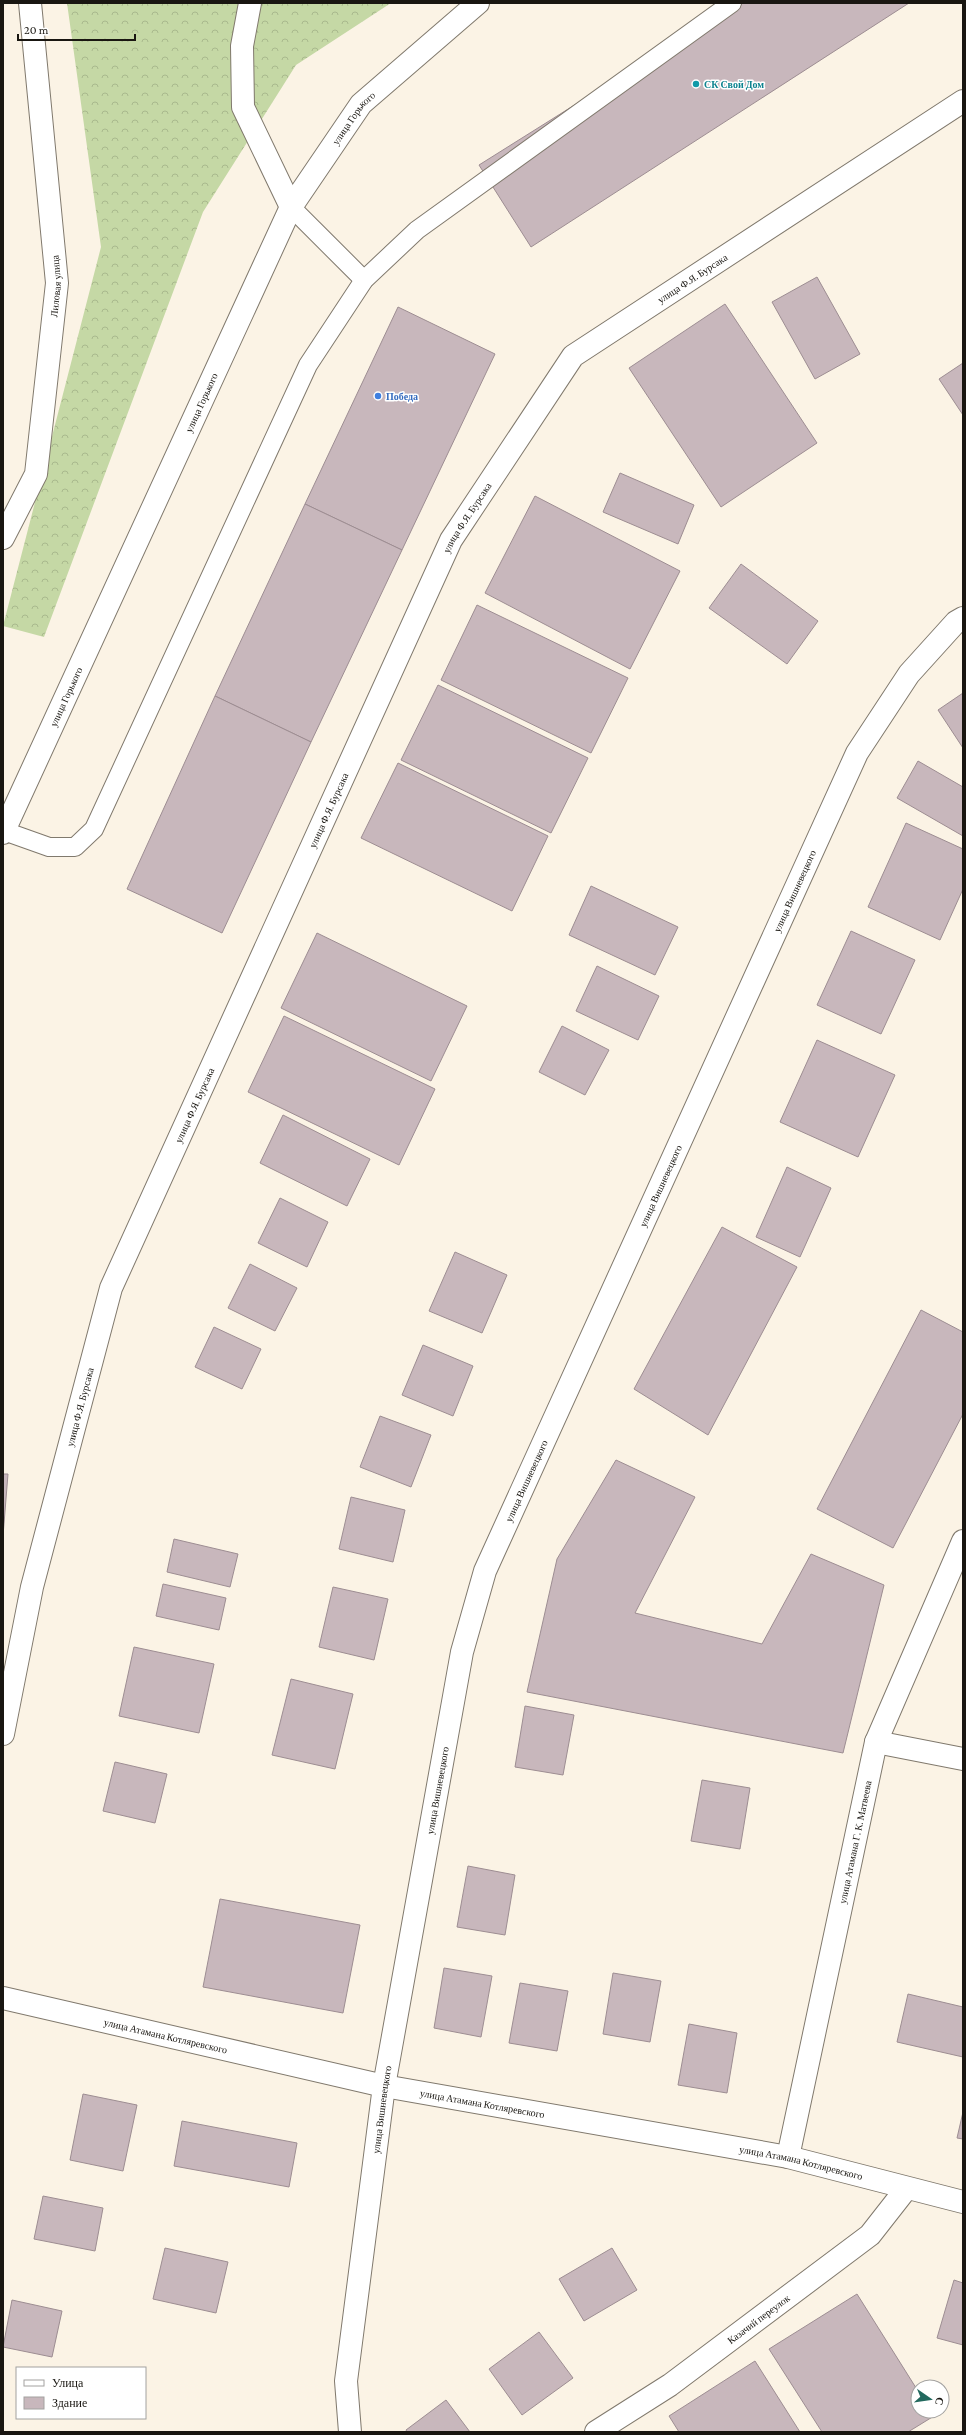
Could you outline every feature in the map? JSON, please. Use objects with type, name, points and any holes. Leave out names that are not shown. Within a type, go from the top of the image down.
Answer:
[{"type":"street","name":"Лиловая улица","points":[[3,538],[36,474],[57,283],[30,3]]},
{"type":"street","points":[[250,3],[242,46],[243,107],[291,207]]},
{"type":"street","name":"улица Горького","points":[[3,832],[291,207],[362,104],[470,9]]},
{"type":"street","name":"улица Ф.Я. Бурсака","points":[[3,1734],[32,1587],[111,1288],[451,540],[572,356],[963,101]]},
{"type":"street","name":"улица Вишневецкого","points":[[350,2432],[346,2381],[384,2086],[462,1652],[485,1571],[857,753],[909,674],[956,622],[963,618]]},
{"type":"street","name":"улица Атамана Г. К. Матвеева","points":[[788,2157],[876,1742],[963,1541]]},
{"type":"street","points":[[876,1742],[963,1759]]},
{"type":"street","name":"улица Атамана Котляревского","points":[[3,1998],[384,2086],[788,2157],[906,2189],[963,2202]]},
{"type":"street","name":"Казачий переулок","points":[[596,2432],[670,2385],[870,2235],[906,2189]]},
{"type":"lane","points":[[3,832],[49,847],[75,847],[94,829],[308,365],[364,280],[417,230],[708,10],[732,3]]},
{"type":"lane","points":[[291,207],[364,280]]},
{"type":"green space","points":[[67,3],[391,3],[296,65],[203,212],[44,637],[3,626],[101,247]]},
{"type":"building","name":"СК Свой Дом","points":[[737,3],[909,3],[531,247],[479,165]]},
{"type":"building","points":[[817,277],[860,354],[815,379],[772,302]]},
{"type":"building","points":[[725,304],[817,443],[721,507],[629,368]]},
{"type":"building","points":[[398,307],[495,354],[402,550],[305,504]]},
{"type":"building","points":[[963,363],[963,415],[939,379]]},
{"type":"building","points":[[620,473],[694,505],[678,544],[603,512]]},
{"type":"building","points":[[535,496],[680,571],[630,669],[485,593]]},
{"type":"building","points":[[305,504],[402,550],[311,742],[215,696]]},
{"type":"building","points":[[741,564],[818,621],[787,664],[709,608]]},
{"type":"building","points":[[477,605],[628,678],[591,753],[441,680]]},
{"type":"building","points":[[438,685],[588,758],[551,833],[401,760]]},
{"type":"building","points":[[963,693],[963,748],[938,710]]},
{"type":"building","points":[[215,696],[311,742],[222,933],[127,889]]},
{"type":"building","points":[[918,761],[963,787],[963,836],[897,798]]},
{"type":"building","points":[[398,763],[548,836],[512,911],[361,838]]},
{"type":"building","points":[[906,823],[963,849],[963,889],[940,940],[868,907]]},
{"type":"building","points":[[591,886],[678,927],[655,975],[569,935]]},
{"type":"building","points":[[851,931],[915,960],[881,1034],[817,1005]]},
{"type":"building","points":[[317,933],[467,1006],[431,1081],[281,1008]]},
{"type":"building","points":[[597,966],[659,996],[638,1040],[576,1011]]},
{"type":"building","points":[[284,1016],[435,1089],[399,1165],[248,1092]]},
{"type":"building","points":[[562,1026],[609,1050],[585,1095],[539,1072]]},
{"type":"building","points":[[817,1040],[895,1075],[858,1157],[780,1122]]},
{"type":"building","points":[[283,1115],[370,1159],[347,1206],[260,1163]]},
{"type":"building","points":[[787,1167],[831,1188],[800,1257],[756,1237]]},
{"type":"building","points":[[280,1198],[328,1222],[307,1267],[258,1243]]},
{"type":"building","points":[[722,1227],[797,1267],[708,1435],[634,1389]]},
{"type":"building","points":[[455,1252],[507,1275],[482,1333],[429,1311]]},
{"type":"building","points":[[250,1264],[297,1288],[275,1331],[228,1308]]},
{"type":"building","points":[[921,1310],[963,1332],[963,1414],[893,1548],[817,1509]]},
{"type":"building","points":[[214,1327],[261,1349],[242,1389],[195,1367]]},
{"type":"building","points":[[423,1345],[473,1366],[453,1416],[402,1395]]},
{"type":"building","points":[[380,1416],[431,1435],[411,1487],[360,1467]]},
{"type":"building","points":[[616,1460],[695,1497],[635,1613],[762,1644],[811,1554],[884,1585],[843,1753],[527,1692],[557,1559]]},
{"type":"building","points":[[3,1474],[8,1474],[3,1536]]},
{"type":"building","points":[[351,1497],[405,1510],[393,1562],[339,1549]]},
{"type":"building","points":[[174,1539],[238,1554],[230,1587],[167,1572]]},
{"type":"building","points":[[163,1584],[226,1598],[219,1630],[156,1616]]},
{"type":"building","points":[[333,1587],[388,1599],[374,1660],[319,1647]]},
{"type":"building","points":[[134,1647],[214,1664],[199,1733],[119,1716]]},
{"type":"building","points":[[291,1679],[353,1694],[335,1769],[272,1755]]},
{"type":"building","points":[[525,1706],[574,1715],[563,1775],[515,1767]]},
{"type":"building","points":[[115,1762],[167,1774],[155,1823],[103,1811]]},
{"type":"building","points":[[702,1780],[750,1788],[740,1849],[691,1841]]},
{"type":"building","points":[[468,1866],[515,1875],[505,1935],[457,1927]]},
{"type":"building","points":[[220,1899],[360,1925],[343,2013],[203,1987]]},
{"type":"building","points":[[444,1968],[492,1976],[481,2037],[434,2028]]},
{"type":"building","points":[[613,1973],[661,1981],[650,2042],[603,2034]]},
{"type":"building","points":[[520,1983],[568,1991],[557,2051],[509,2043]]},
{"type":"building","points":[[908,1994],[963,2007],[963,2057],[897,2042]]},
{"type":"building","points":[[689,2024],[737,2033],[727,2093],[678,2085]]},
{"type":"building","points":[[83,2094],[137,2105],[123,2171],[70,2160]]},
{"type":"building","points":[[963,2112],[963,2139],[957,2138]]},
{"type":"building","points":[[182,2121],[297,2143],[289,2187],[174,2166]]},
{"type":"building","points":[[43,2196],[103,2208],[95,2251],[34,2239]]},
{"type":"building","points":[[165,2248],[228,2262],[216,2313],[153,2299]]},
{"type":"building","points":[[612,2248],[637,2290],[584,2321],[559,2279]]},
{"type":"building","points":[[954,2280],[963,2283],[963,2345],[937,2338]]},
{"type":"building","points":[[857,2294],[910,2379],[910,2419],[929,2419],[908,2432],[822,2432],[769,2349]]},
{"type":"building","points":[[12,2300],[62,2311],[52,2357],[3,2347]]},
{"type":"building","points":[[539,2332],[573,2378],[522,2415],[489,2369]]},
{"type":"building","points":[[755,2361],[800,2432],[679,2432],[669,2416]]},
{"type":"building","points":[[446,2400],[470,2432],[407,2432],[406,2430]]},
{"type":"place","name":"СК Свой Дом","points":[[696,84]]},
{"type":"place","name":"Победа","points":[[378,396]]}]
